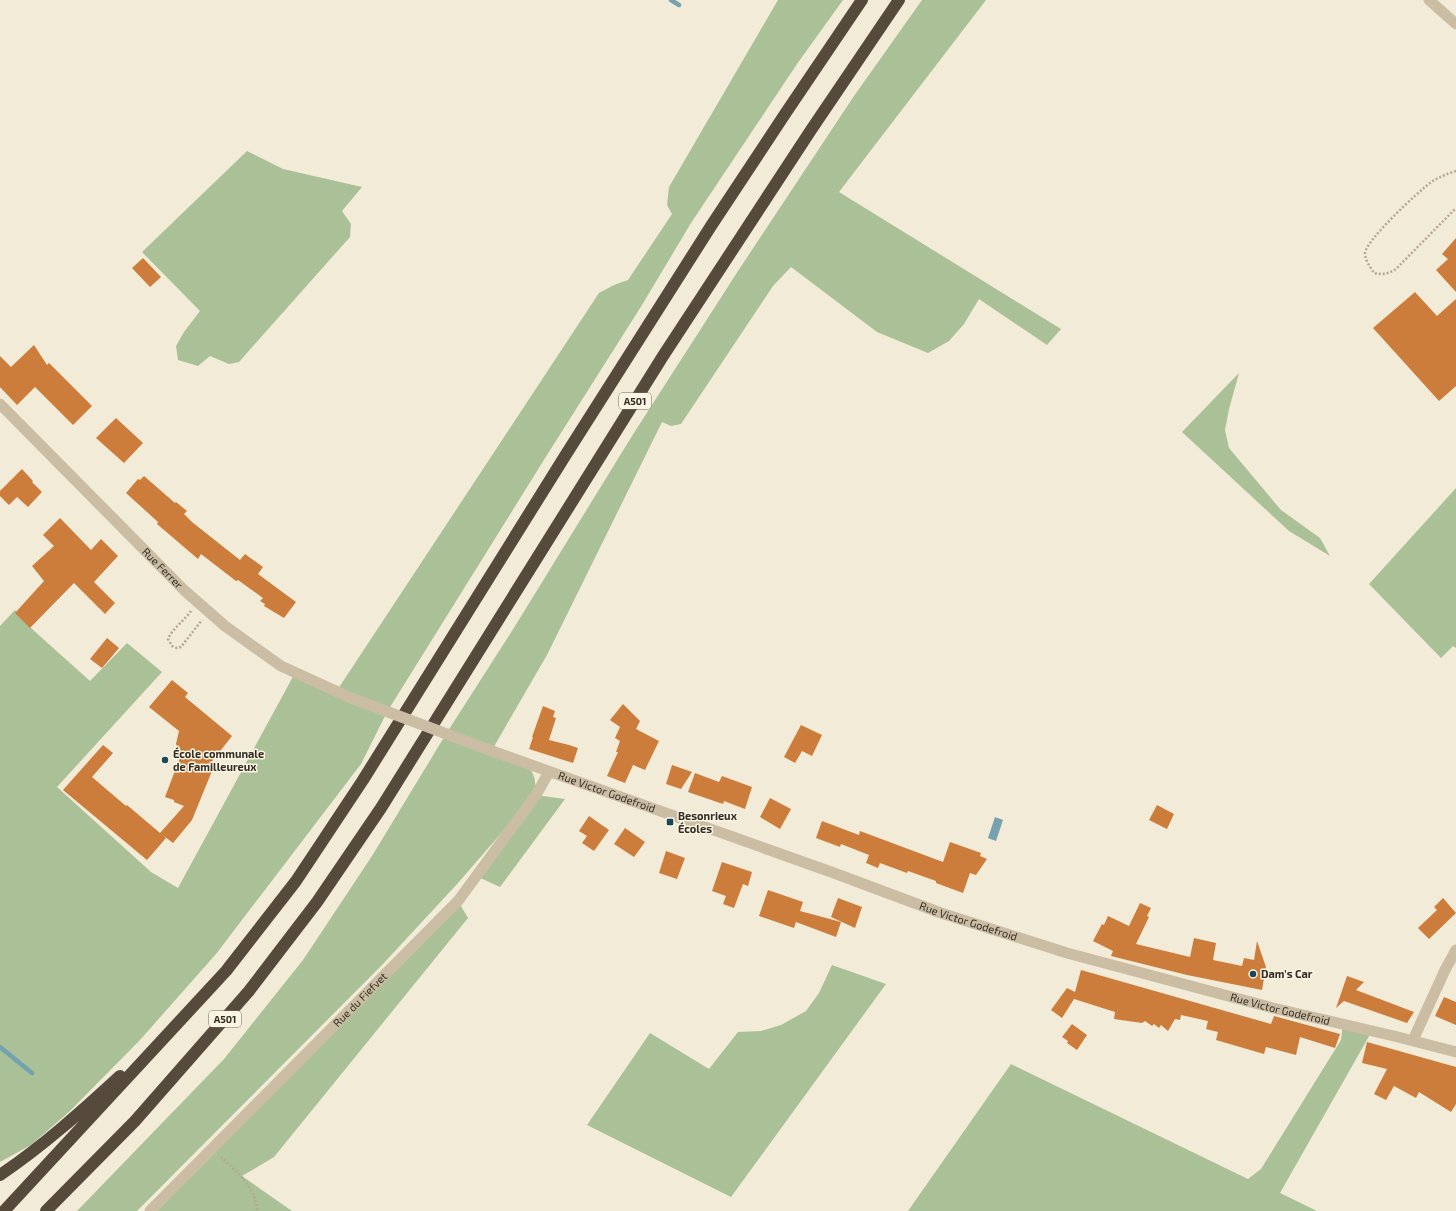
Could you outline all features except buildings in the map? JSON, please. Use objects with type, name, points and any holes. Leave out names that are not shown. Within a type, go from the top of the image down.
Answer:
[{"type":"highway","name":"A501","points":[[4,1211],[226,971],[296,881],[363,780],[565,456],[711,226],[862,0]]},
{"type":"highway","name":"A501","points":[[46,1211],[135,1121],[228,1015],[249,991],[317,902],[381,808],[663,356],[811,130],[899,0]]},
{"type":"highway","points":[[0,1175],[76,1116],[177,1024]]},
{"type":"street","points":[[1429,0],[1456,24]]},
{"type":"street","name":"Rue Ferrer","points":[[0,404],[193,598],[210,613],[281,666],[351,698]]},
{"type":"street","name":"Rue Victor Godefroid","points":[[351,698],[549,772],[715,830],[940,913],[1067,953],[1273,1008],[1413,1040],[1456,1052]]},
{"type":"street","name":"Rue du Fiefvet","points":[[150,1211],[458,901],[536,795],[549,772]]},
{"type":"street","points":[[1413,1040],[1445,970],[1456,950]]},
{"type":"path","points":[[1456,172],[1447,174],[1431,182],[1381,228],[1369,244],[1365,253],[1367,263],[1374,273],[1381,275],[1396,269],[1456,208]]},
{"type":"path","points":[[193,598],[192,609],[168,639],[172,646],[177,648],[181,647],[202,619],[210,613]]},
{"type":"path","points":[[212,1149],[242,1176],[257,1203],[257,1211]]},
{"type":"green space","points":[[778,0],[843,0],[797,64],[691,223],[642,305],[387,712],[361,764],[216,954],[140,1040],[70,1111],[31,1145],[0,1162],[0,626],[15,610],[32,629],[90,681],[127,643],[162,672],[57,787],[151,872],[178,888],[295,673],[336,692],[599,293],[628,280],[672,214],[667,205],[669,187]]},
{"type":"green space","points":[[922,0],[986,0],[839,192],[1061,329],[1047,345],[979,299],[964,324],[949,341],[928,353],[877,332],[791,267],[773,286],[681,424],[671,426],[662,422],[547,655],[492,750],[517,760],[528,767],[535,779],[535,794],[458,883],[383,964],[137,1211],[77,1211],[224,1059],[303,960],[372,856],[446,734],[512,631],[632,436],[738,271],[854,96]]},
{"type":"green space","points":[[247,151],[283,169],[362,187],[342,211],[351,224],[350,237],[239,362],[229,364],[210,356],[198,366],[178,360],[176,346],[184,332],[200,311],[142,252]]},
{"type":"green space","points":[[1239,373],[1225,430],[1229,448],[1281,510],[1320,538],[1330,556],[1289,531],[1182,432]]},
{"type":"green space","points":[[1456,488],[1456,648],[1453,646],[1441,658],[1369,584]]},
{"type":"green space","points":[[536,795],[565,799],[500,887],[476,876]]},
{"type":"green space","points":[[458,901],[468,918],[274,1157],[242,1176],[292,1211],[150,1211]]},
{"type":"green space","points":[[832,965],[886,984],[731,1197],[587,1125],[650,1033],[709,1069],[738,1032],[761,1031],[781,1025],[806,1011],[819,993]]},
{"type":"green space","points":[[1343,1024],[1372,1031],[1280,1193],[1317,1211],[908,1211],[1011,1064],[1248,1179],[1261,1169],[1341,1040]]},
{"type":"water","points":[[995,817],[1003,820],[996,841],[988,838]]},
{"type":"waterway","points":[[671,0],[679,5]]},
{"type":"waterway","points":[[0,1047],[32,1073]]},
{"type":"place","name":"École communale de Familleureux","points":[[165,760]]},
{"type":"place","name":"Besonrieux Écoles","points":[[670,822]]},
{"type":"place","name":"Dam's Car","points":[[1253,974]]}]
